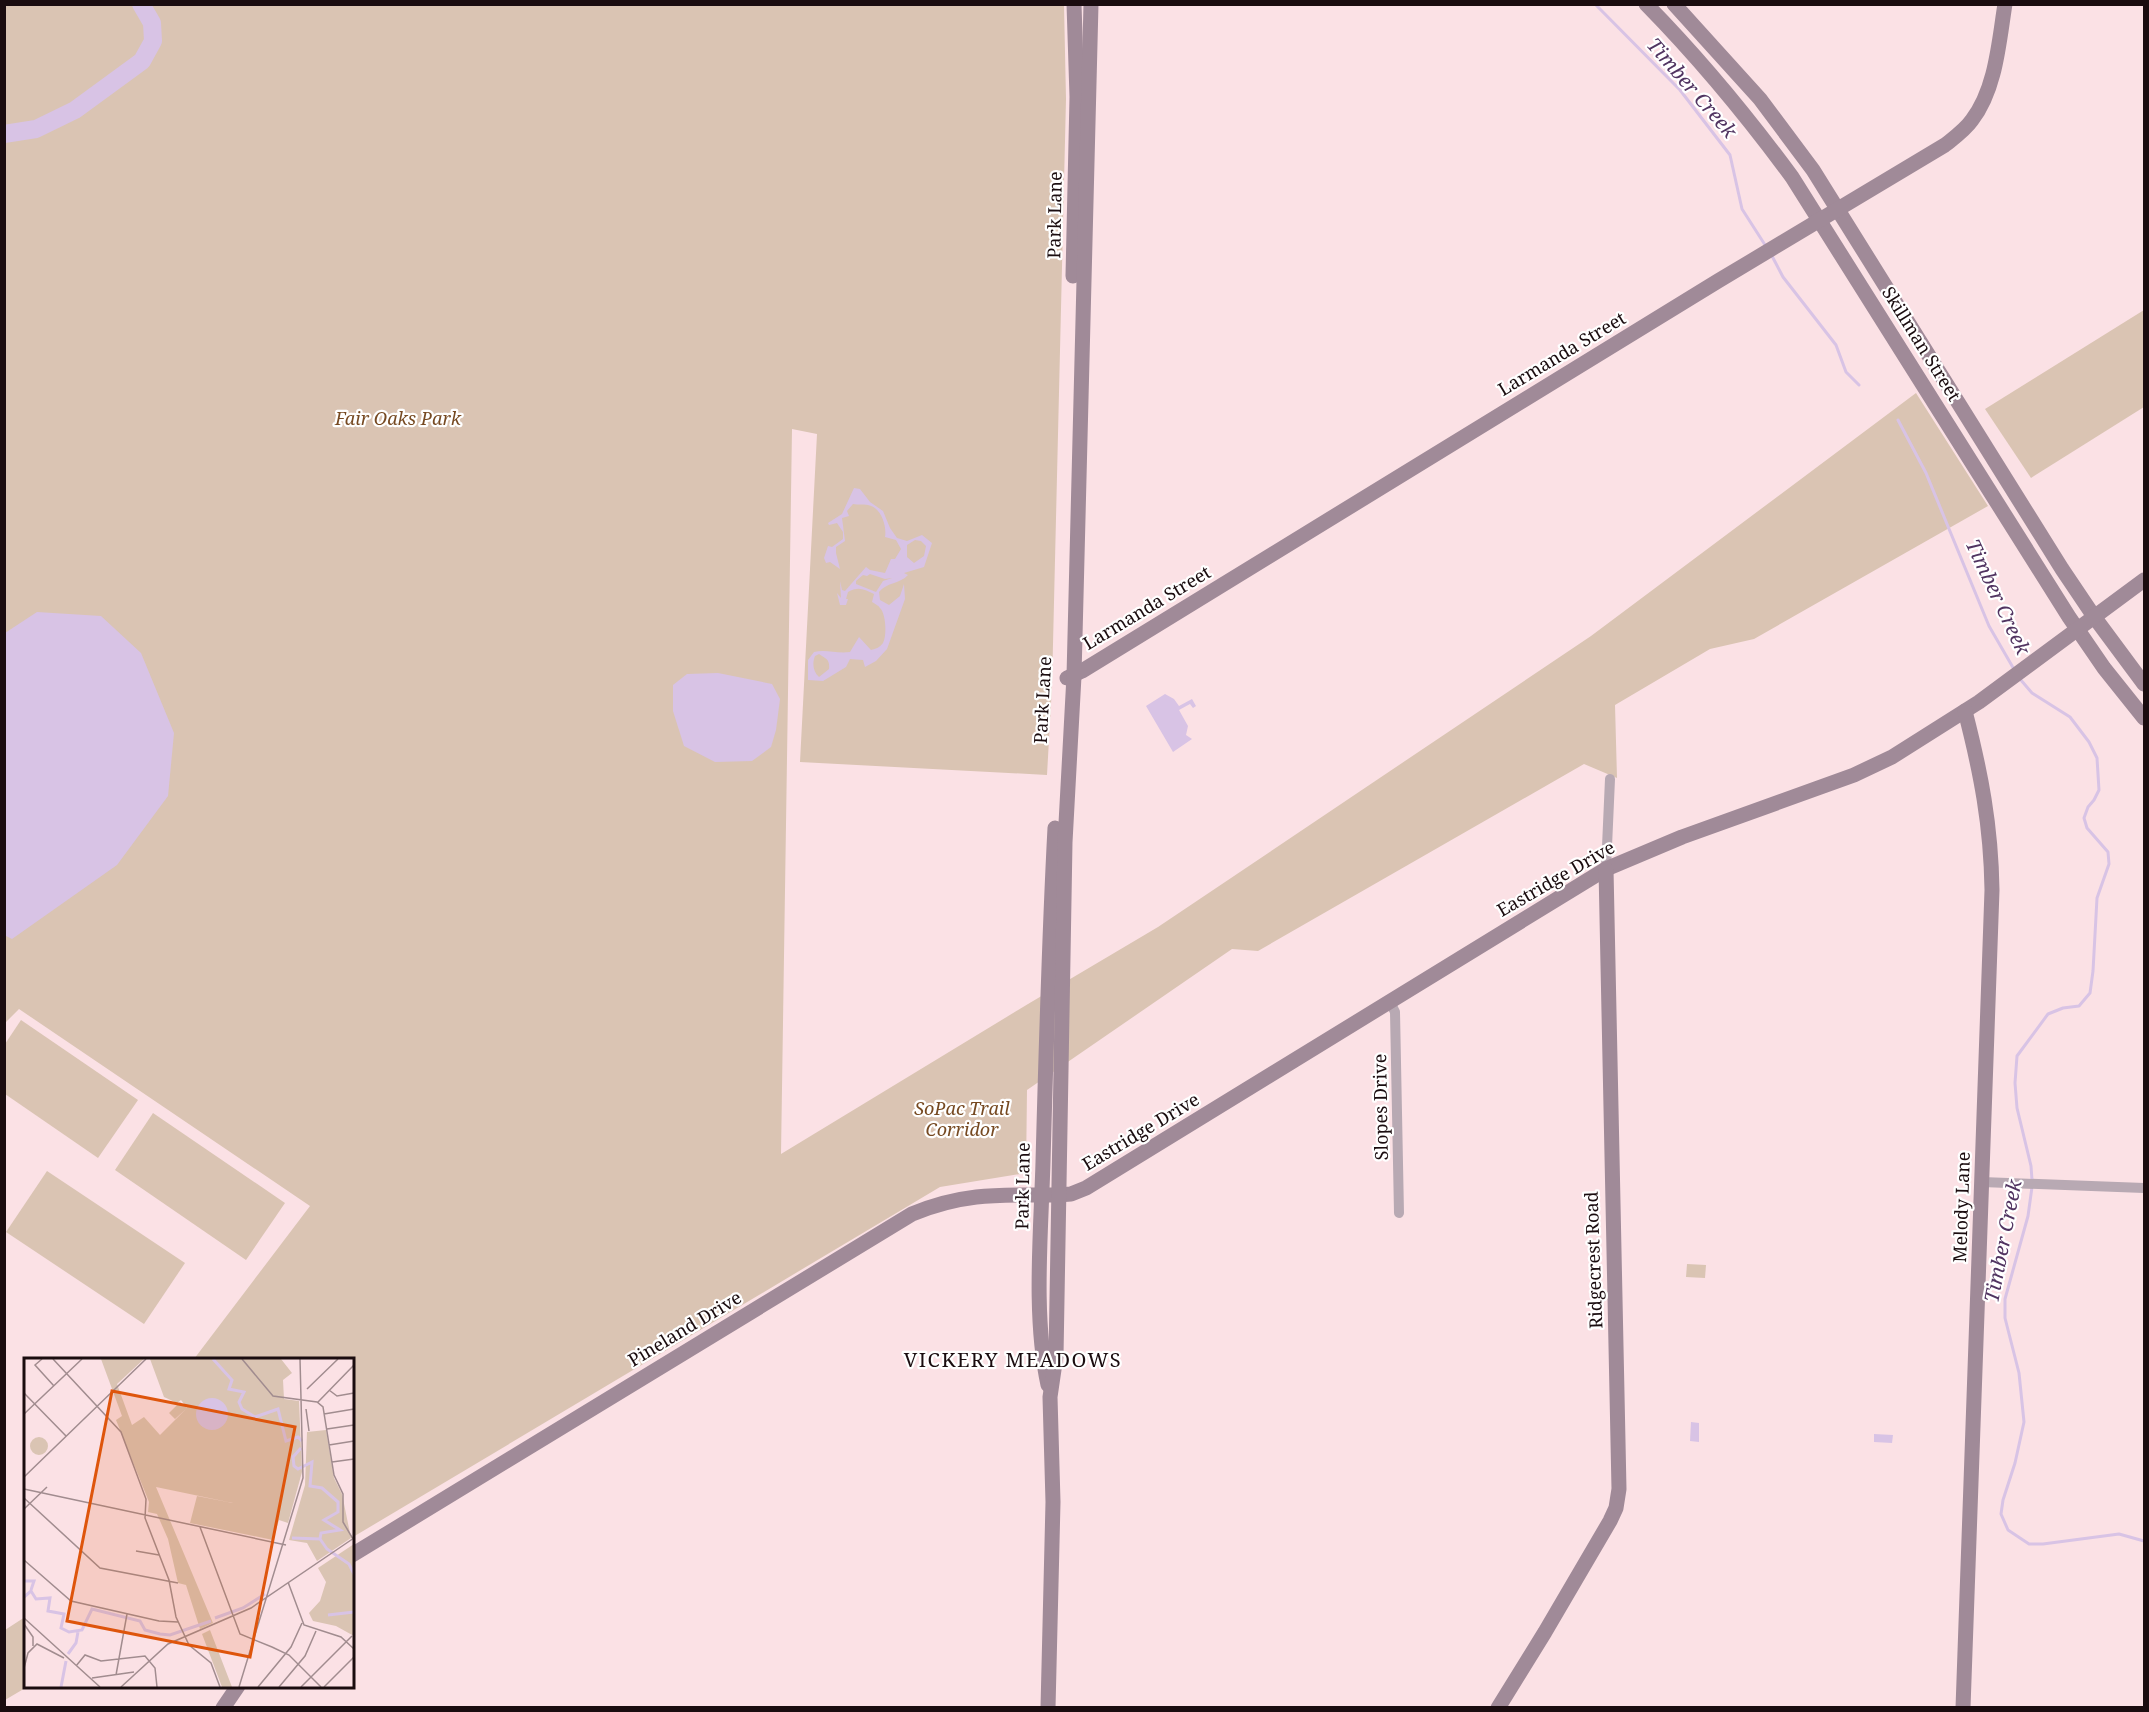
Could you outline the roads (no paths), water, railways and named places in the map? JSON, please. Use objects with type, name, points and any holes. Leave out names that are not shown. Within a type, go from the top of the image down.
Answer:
[{"type":"street","name":"Park Lane","points":[[1050,1397],[1056,1356],[1064,981],[1059,842],[1069,677],[1076,127],[1074,4]]},
{"type":"street","name":"Park Lane","points":[[1069,677],[1074,648],[1090,4]]},
{"type":"street","name":"Skillman Street","points":[[1646,4],[1714,76],[1751,122],[1820,220],[2032,561],[2078,631],[2145,718]]},
{"type":"street","name":"Skillman Street","points":[[1674,4],[1760,99],[1788,135],[1838,210],[2095,618],[2145,684]]},
{"type":"street","name":"Larmanda Street","points":[[1069,677],[1945,145],[1965,129],[1981,105],[1990,79],[2005,4]]},
{"type":"street","name":"Eastridge Drive","points":[[1058,1195],[1071,1194],[1100,1180],[1606,869],[1682,837],[1854,775],[1900,752],[1979,702],[2145,580]]},
{"type":"street","points":[[1074,648],[1080,653],[1092,656],[1110,654]]},
{"type":"street","name":"Melody Lane","points":[[1963,1707],[1992,859],[1983,786],[1965,711]]},
{"type":"street","name":"Ridgecrest Road","points":[[1498,1707],[1610,1521],[1617,1499],[1619,1454],[1606,869],[1610,778]]},
{"type":"street","name":"Park Lane","points":[[1048,1707],[1053,1502],[1050,1397],[1042,1358],[1040,1295],[1047,980],[1059,868]]},
{"type":"street","points":[[1047,980],[1064,981]]},
{"type":"street","name":"Slopes Drive","points":[[1390,1002],[1395,1012],[1399,1213]]},
{"type":"street","points":[[1982,1182],[2145,1188]]},
{"type":"street","name":"Pineland Drive","points":[[354,1554],[912,1214],[951,1200],[975,1196],[1058,1195]]},
{"type":"street","points":[[223,1707],[237,1688]]},
{"type":"waterway","points":[[4,134],[36,129],[75,110],[142,61],[153,41],[152,23],[141,4]]},
{"type":"waterway","name":"Timber Creek","points":[[1595,4],[1680,90],[1730,155],[1742,209],[1767,248]]},
{"type":"waterway","name":"Timber Creek","points":[[1772,256],[1783,277],[1836,345],[1846,372],[1859,385]]},
{"type":"waterway","name":"Timber Creek","points":[[1898,420],[1926,473],[1989,626],[2015,671]]},
{"type":"waterway","name":"Timber Creek","points":[[2020,679],[2032,693],[2070,717],[2089,742],[2097,758],[2099,790],[2084,818],[2087,828],[2108,852],[2109,864],[2097,898],[2090,993],[2079,1006],[2063,1008],[2048,1014],[2017,1056],[2015,1083],[2017,1108],[2031,1166],[2032,1180]]},
{"type":"waterway","name":"Timber Creek","points":[[2032,1187],[2028,1216],[2005,1299],[2005,1318],[2019,1373],[2024,1422],[2001,1514],[2008,1530],[2029,1544],[2119,1534],[2144,1541]]},
{"type":"district","name":"VICKERY MEADOWS","points":[[1013,1360]]},
{"type":"park label","name":"Fair Oaks Park","points":[[398,419]]},
{"type":"park label","name":"SoPac Trail Corridor","points":[[962,1119]]}]
